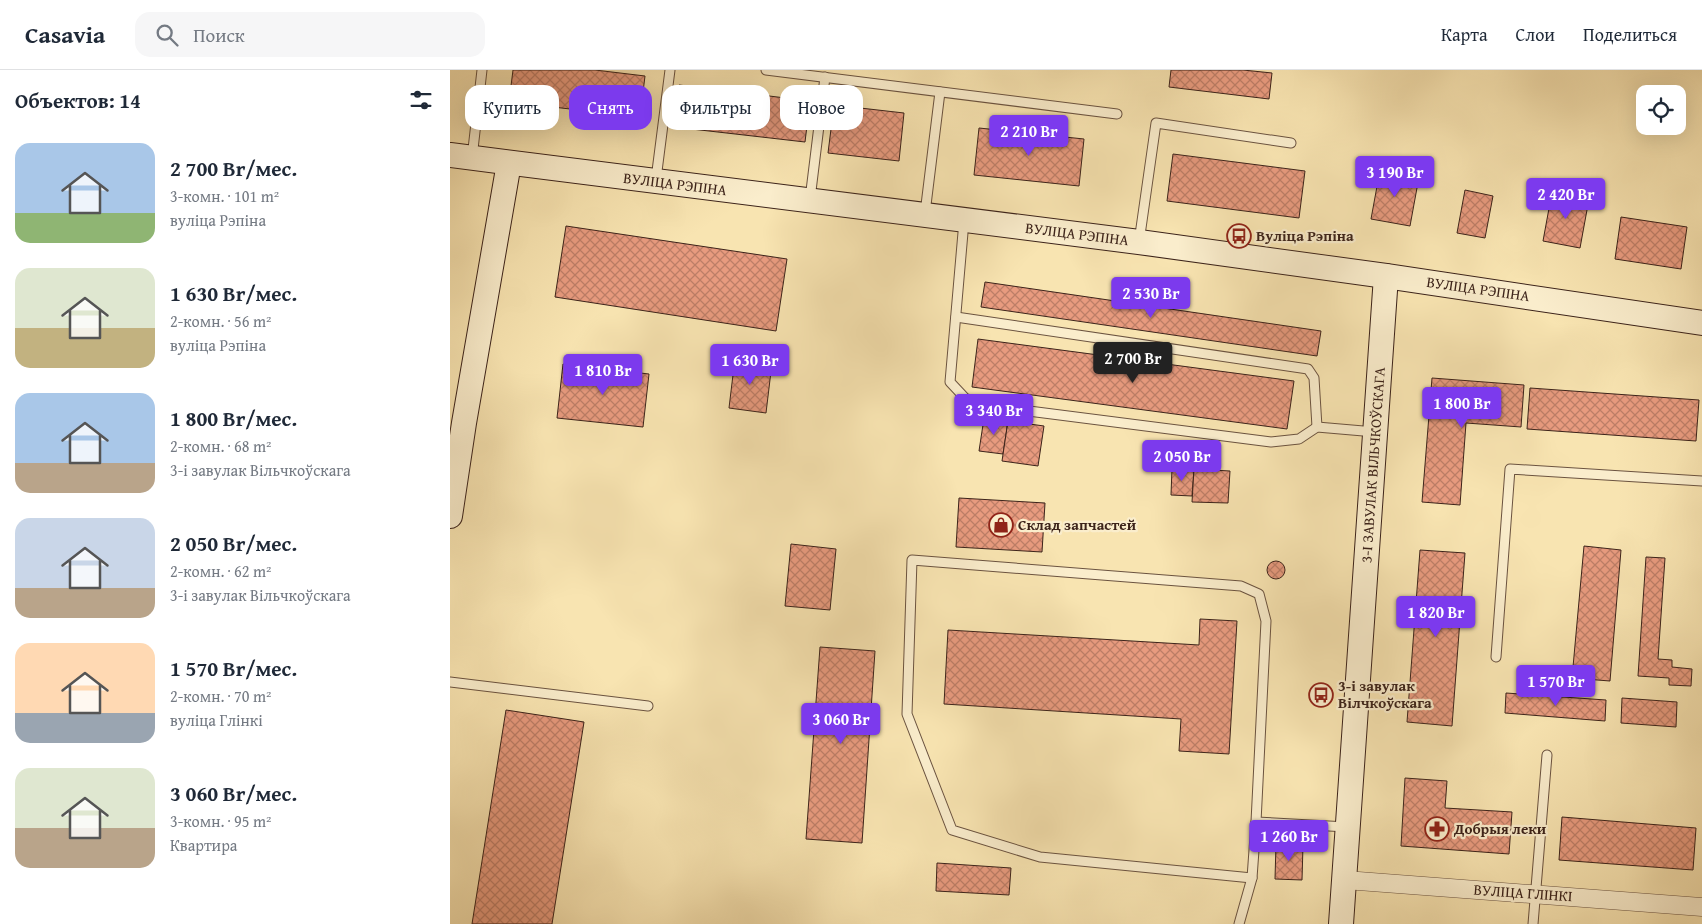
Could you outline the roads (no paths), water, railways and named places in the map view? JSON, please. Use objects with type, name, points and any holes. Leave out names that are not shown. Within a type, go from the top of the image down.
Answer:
[{"type":"street","name":"ВУЛІЦА РЭПІНА","points":[[461,156],[1139,242],[1386,276],[1702,323]]},
{"type":"street","points":[[450,516],[460,423],[509,163]]},
{"type":"street","name":"3-І ЗАВУЛАК ВІЛЬЧКОЎСКАГА","points":[[1341,924],[1386,276]]},
{"type":"street","name":"ВУЛІЦА ГЛІНКІ","points":[[1345,880],[1702,907]]},
{"type":"lane","points":[[461,156],[482,70]]},
{"type":"lane","points":[[655,182],[670,70]]},
{"type":"lane","points":[[766,70],[1117,114]]},
{"type":"lane","points":[[810,201],[825,78]]},
{"type":"lane","points":[[925,216],[940,92]]},
{"type":"lane","points":[[1139,242],[1156,123],[1291,143]]},
{"type":"lane","points":[[964,220],[950,382],[965,398],[982,405],[1271,442],[1299,439],[1318,427],[1375,432]]},
{"type":"lane","points":[[956,317],[1308,368],[1314,378],[1318,427]]},
{"type":"lane","points":[[1496,657],[1510,469],[1702,482]]},
{"type":"lane","points":[[1239,924],[1252,878],[1256,822],[1266,621],[1259,594],[1240,586],[912,560],[906,714],[952,830],[1040,857],[1252,878]]},
{"type":"lane","points":[[450,682],[648,706]]},
{"type":"lane","points":[[1533,924],[1547,754]]},
{"type":"lane","points":[[1256,822],[1348,827]]},
{"type":"place","name":"Вуліца Рэпіна","points":[[1239,236]]},
{"type":"place","name":"Склад запчастей","points":[[1001,525]]},
{"type":"place","name":"3-і завулак Вілчкоўскага","points":[[1321,695]]},
{"type":"place","name":"Добрыя леки","points":[[1437,829]]}]
